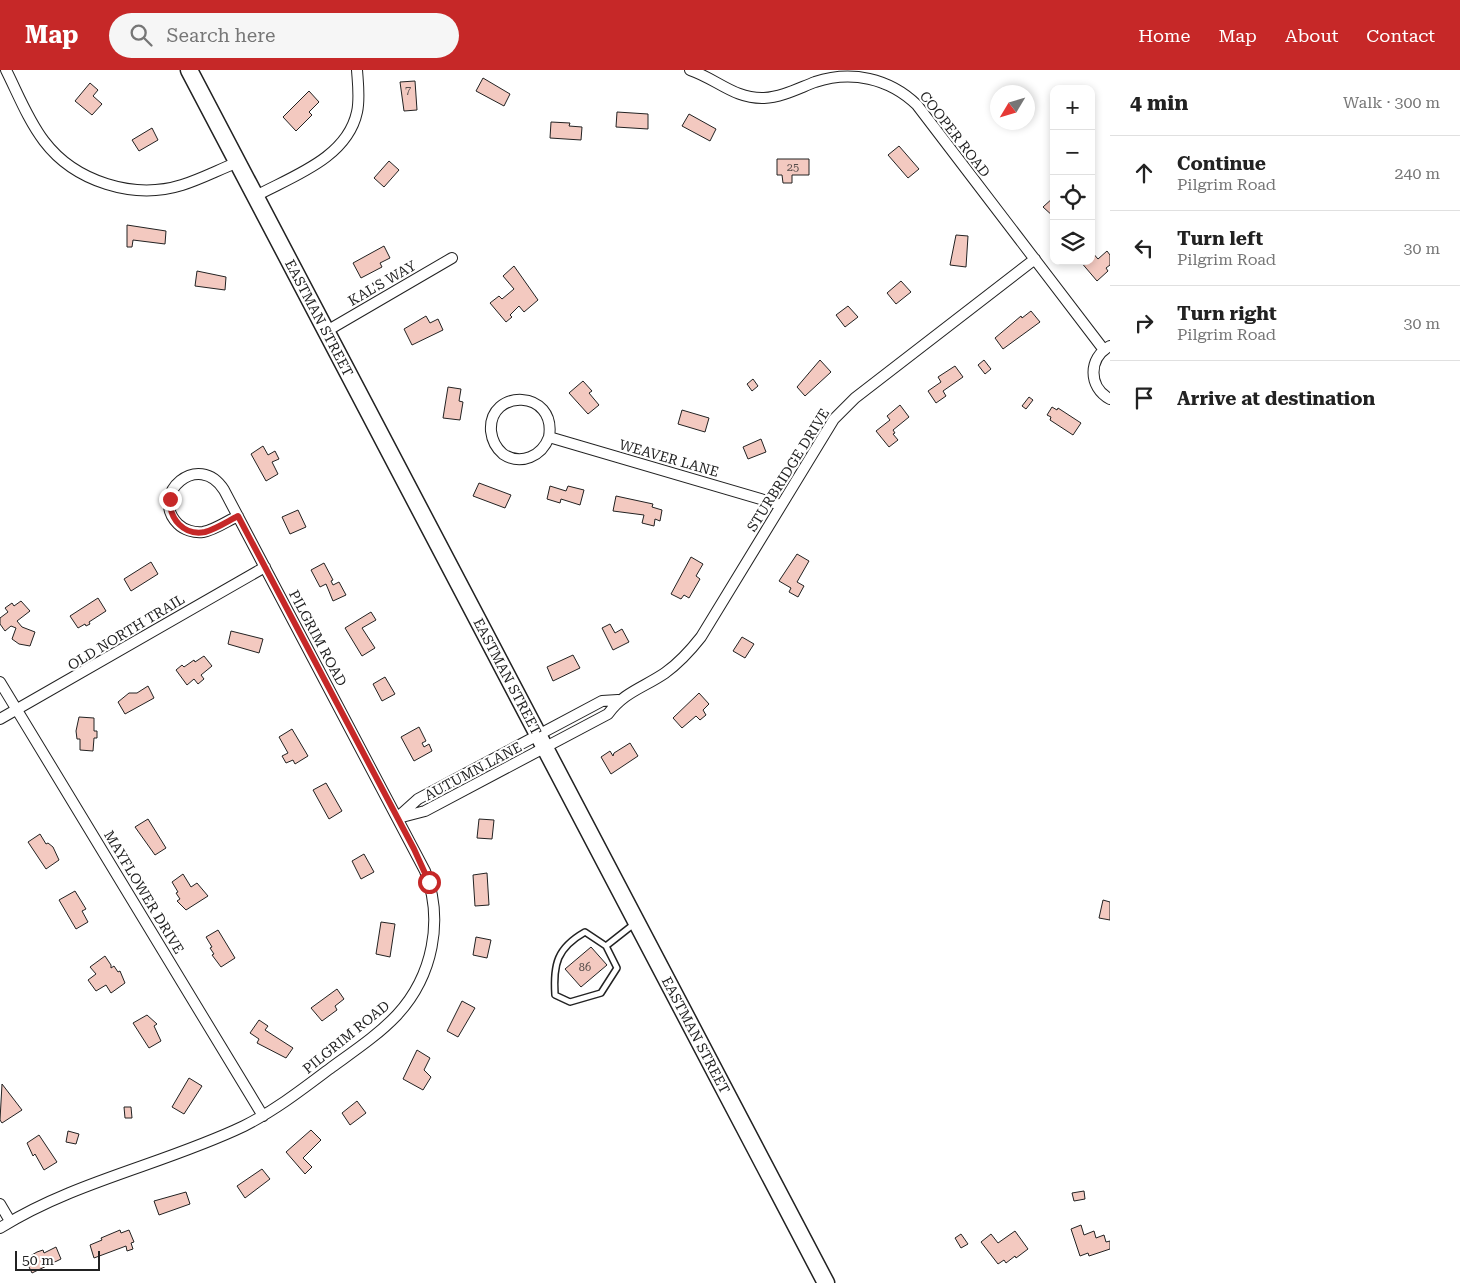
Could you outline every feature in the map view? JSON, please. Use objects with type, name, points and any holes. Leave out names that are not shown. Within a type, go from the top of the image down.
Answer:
[{"type":"main road","name":"EASTMAN STREET","points":[[188,70],[826,1283]]},
{"type":"street","points":[[6,70],[43,140],[65,162],[92,179],[134,189],[166,188],[182,185],[236,163]]},
{"type":"street","points":[[254,197],[318,162],[346,138],[357,112],[358,70]]},
{"type":"street","name":"COOPER ROAD","points":[[690,70],[732,92],[755,98],[776,96],[830,77],[844,75],[869,78],[896,88],[917,104],[1035,260],[1107,348],[1096,360],[1094,378],[1099,390],[1110,399]]},
{"type":"street","name":"KAL'S WAY","points":[[325,332],[452,258]]},
{"type":"street","name":"STURBRIDGE DRIVE","points":[[541,742],[608,714],[618,700],[664,674],[691,650],[825,434],[844,409],[1035,260]]},
{"type":"street","points":[[513,400],[525,400],[537,404],[546,413],[550,425],[550,437],[544,448],[534,456],[522,459],[510,457],[496,446],[491,434],[492,421],[502,406],[513,400]]},
{"type":"street","name":"WEAVER LANE","points":[[550,437],[782,505]]},
{"type":"street","name":"PILGRIM ROAD","points":[[0,1228],[10,1221],[61,1198],[223,1135],[263,1116],[286,1102],[388,1023],[408,1002],[423,977],[433,942],[432,894],[420,860],[398,818],[238,516],[221,484],[206,475],[188,476],[178,482],[171,493],[169,505],[172,517],[180,526],[191,531],[209,530],[238,516]]},
{"type":"street","name":"OLD NORTH TRAIL","points":[[0,719],[19,710],[265,567]]},
{"type":"street","name":"MAYFLOWER DRIVE","points":[[0,682],[19,710],[263,1116]]},
{"type":"street","name":"STURBRIDGE DRIVE","points":[[541,742],[602,701],[618,700]]},
{"type":"street","name":"AUTUMN LANE","points":[[398,818],[425,812],[541,742]]},
{"type":"street","name":"AUTUMN LANE","points":[[398,818],[418,799],[541,742]]},
{"type":"street","points":[[0,1204],[10,1221]]},
{"type":"lane","points":[[606,946],[636,922]]},
{"type":"lane","points":[[585,932],[606,946],[617,968],[601,992],[570,1002],[555,995],[554,977],[558,955],[570,940],[585,932]]},
{"type":"building","points":[[483,78],[510,94],[504,106],[476,91]]},
{"type":"building","points":[[415,81],[417,110],[404,111],[400,82]]},
{"type":"building","points":[[90,83],[98,90],[93,96],[102,104],[92,115],[75,101]]},
{"type":"building","points":[[309,91],[319,102],[309,112],[312,115],[296,131],[283,117]]},
{"type":"building","points":[[617,112],[648,114],[648,129],[616,127]]},
{"type":"building","points":[[689,114],[716,129],[710,141],[682,126]]},
{"type":"building","points":[[551,122],[570,123],[569,126],[582,127],[581,140],[550,138]]},
{"type":"building","points":[[152,128],[158,140],[139,151],[132,140]]},
{"type":"building","points":[[899,146],[919,169],[908,178],[888,155]]},
{"type":"building","points":[[777,159],[809,159],[809,175],[792,175],[792,183],[783,183],[782,175],[777,175]]},
{"type":"building","points":[[389,161],[399,170],[384,187],[374,178]]},
{"type":"building","points":[[1050,201],[1050,213],[1043,207]]},
{"type":"building","points":[[127,225],[166,231],[165,244],[133,240],[132,247],[127,247]]},
{"type":"building","points":[[956,235],[968,236],[966,267],[950,265]]},
{"type":"building","points":[[384,246],[390,258],[380,263],[382,267],[361,278],[353,263]]},
{"type":"building","points":[[1107,251],[1110,255],[1110,265],[1106,268],[1108,271],[1097,281],[1083,265],[1095,265],[1095,256],[1098,259]]},
{"type":"building","points":[[514,266],[538,300],[524,312],[519,306],[510,315],[512,317],[506,322],[490,303],[499,296],[502,299],[514,289],[503,276]]},
{"type":"building","points":[[197,271],[226,277],[225,290],[195,286]]},
{"type":"building","points":[[901,281],[911,292],[896,304],[887,293]]},
{"type":"building","points":[[848,306],[858,317],[845,327],[836,315]]},
{"type":"building","points":[[1031,311],[1040,322],[1003,349],[995,338],[1021,316],[1022,318]]},
{"type":"building","points":[[426,316],[430,323],[438,319],[443,330],[412,345],[404,329]]},
{"type":"building","points":[[820,360],[831,372],[805,396],[797,387]]},
{"type":"building","points":[[984,360],[991,369],[985,374],[978,365]]},
{"type":"building","points":[[955,366],[963,377],[943,391],[946,396],[936,403],[928,391],[941,382],[938,377]]},
{"type":"building","points":[[753,379],[758,386],[752,391],[747,384]]},
{"type":"building","points":[[583,381],[592,391],[589,393],[599,405],[588,414],[569,393]]},
{"type":"building","points":[[448,387],[461,389],[459,401],[463,402],[460,420],[443,418]]},
{"type":"building","points":[[1029,397],[1033,400],[1026,409],[1022,406]]},
{"type":"building","points":[[900,405],[909,417],[893,430],[895,433],[893,434],[898,440],[889,447],[876,431],[890,420],[887,416]]},
{"type":"building","points":[[1052,407],[1057,410],[1058,408],[1081,423],[1073,435],[1050,420],[1051,417],[1047,415]]},
{"type":"building","points":[[682,410],[709,418],[705,432],[678,424]]},
{"type":"building","points":[[761,439],[766,452],[748,459],[743,447]]},
{"type":"building","points":[[263,446],[268,455],[275,451],[279,459],[272,462],[278,474],[266,481],[251,454]]},
{"type":"building","points":[[479,483],[511,495],[505,508],[473,496]]},
{"type":"building","points":[[550,486],[566,491],[568,486],[584,490],[580,505],[561,499],[560,503],[547,499]]},
{"type":"building","points":[[616,496],[653,504],[652,507],[662,510],[660,521],[655,519],[654,526],[642,523],[644,515],[613,511]]},
{"type":"building","points":[[298,510],[306,527],[290,534],[282,517]]},
{"type":"building","points":[[797,554],[809,561],[797,582],[804,586],[798,597],[789,592],[791,588],[779,581]]},
{"type":"building","points":[[691,557],[703,564],[696,576],[700,579],[689,598],[684,595],[681,599],[671,594]]},
{"type":"building","points":[[151,562],[158,574],[131,591],[124,579]]},
{"type":"building","points":[[324,563],[333,580],[331,581],[333,585],[339,582],[346,595],[333,601],[326,584],[320,587],[311,570]]},
{"type":"building","points":[[98,598],[106,611],[89,622],[90,624],[86,626],[85,624],[78,628],[70,616]]},
{"type":"building","points":[[21,601],[30,611],[17,621],[22,627],[35,632],[30,646],[19,644],[12,639],[16,628],[11,626],[5,631],[0,624],[0,618],[8,612],[5,608],[12,603],[14,606]]},
{"type":"building","points":[[371,612],[376,620],[362,628],[375,648],[362,656],[345,628]]},
{"type":"building","points":[[610,624],[615,633],[622,629],[629,642],[613,650],[602,628]]},
{"type":"building","points":[[231,631],[263,639],[259,653],[228,644]]},
{"type":"building","points":[[742,637],[754,644],[745,658],[733,651]]},
{"type":"building","points":[[573,655],[580,668],[553,681],[547,667]]},
{"type":"building","points":[[204,656],[212,666],[201,675],[204,679],[198,684],[194,679],[187,685],[176,670],[182,665],[184,667]]},
{"type":"building","points":[[385,677],[395,694],[382,701],[373,684]]},
{"type":"building","points":[[148,686],[154,698],[125,714],[118,702],[129,693],[137,693]]},
{"type":"building","points":[[699,693],[709,704],[703,710],[706,715],[700,720],[696,716],[682,728],[673,718]]},
{"type":"building","points":[[79,717],[94,718],[94,731],[97,731],[97,738],[94,738],[93,751],[80,750],[80,739],[77,739],[76,731]]},
{"type":"building","points":[[419,727],[426,741],[422,743],[424,747],[429,744],[432,751],[414,761],[401,737]]},
{"type":"building","points":[[292,729],[308,756],[295,764],[293,760],[286,763],[282,756],[288,753],[279,737]]},
{"type":"building","points":[[630,743],[638,756],[611,774],[601,757],[610,751],[613,756],[614,753]]},
{"type":"building","points":[[326,783],[342,811],[329,819],[313,790]]},
{"type":"building","points":[[148,819],[166,848],[155,855],[135,827]]},
{"type":"building","points":[[479,819],[494,820],[492,839],[477,838]]},
{"type":"building","points":[[40,834],[46,844],[48,843],[53,847],[59,860],[46,869],[28,842]]},
{"type":"building","points":[[364,854],[374,872],[361,879],[352,861]]},
{"type":"building","points":[[487,873],[489,905],[475,906],[473,875]]},
{"type":"building","points":[[183,874],[191,887],[197,883],[208,896],[186,910],[177,901],[180,899],[172,882]]},
{"type":"building","points":[[75,891],[86,909],[82,911],[88,922],[76,929],[59,900]]},
{"type":"building","points":[[1103,900],[1110,902],[1110,920],[1099,918]]},
{"type":"building","points":[[381,922],[395,924],[390,957],[376,954]]},
{"type":"building","points":[[218,930],[235,958],[221,967],[212,955],[214,954],[210,948],[212,947],[206,937]]},
{"type":"building","points":[[476,937],[491,940],[487,958],[473,955]]},
{"type":"building","points":[[591,947],[607,965],[581,987],[565,969]]},
{"type":"building","points":[[105,956],[111,968],[114,966],[118,972],[120,971],[125,983],[111,993],[106,985],[96,991],[88,980],[96,974],[90,967]]},
{"type":"building","points":[[337,989],[344,999],[335,1006],[337,1010],[322,1021],[311,1008]]},
{"type":"building","points":[[462,1001],[475,1008],[458,1037],[447,1031]]},
{"type":"building","points":[[147,1015],[157,1024],[154,1026],[161,1041],[149,1048],[133,1023]]},
{"type":"building","points":[[259,1020],[268,1026],[265,1030],[293,1048],[286,1058],[257,1043],[259,1039],[250,1033]]},
{"type":"building","points":[[417,1050],[430,1058],[424,1070],[431,1077],[423,1090],[403,1079]]},
{"type":"building","points":[[189,1078],[202,1086],[184,1114],[172,1107]]},
{"type":"building","points":[[2,1084],[22,1110],[2,1123],[0,1120]]},
{"type":"building","points":[[357,1101],[366,1113],[350,1125],[342,1113]]},
{"type":"building","points":[[124,1107],[131,1107],[132,1118],[125,1118]]},
{"type":"building","points":[[311,1130],[321,1140],[303,1158],[312,1167],[305,1174],[286,1152]]},
{"type":"building","points":[[68,1131],[79,1134],[76,1144],[66,1142]]},
{"type":"building","points":[[39,1135],[57,1162],[44,1170],[35,1154],[33,1156],[27,1143]]},
{"type":"building","points":[[262,1169],[270,1179],[245,1198],[237,1186]]},
{"type":"building","points":[[1084,1191],[1085,1199],[1074,1201],[1072,1193]]},
{"type":"building","points":[[186,1192],[190,1204],[159,1215],[154,1201]]},
{"type":"building","points":[[1081,1225],[1084,1235],[1094,1231],[1096,1238],[1104,1235],[1106,1242],[1110,1241],[1110,1249],[1089,1256],[1088,1253],[1080,1256],[1071,1229]]},
{"type":"building","points":[[120,1230],[121,1233],[129,1230],[134,1242],[131,1243],[133,1249],[127,1251],[126,1246],[94,1258],[90,1245]]},
{"type":"building","points":[[1015,1231],[1028,1249],[1006,1263],[1004,1260],[998,1264],[981,1242],[991,1234],[998,1243]]},
{"type":"building","points":[[961,1234],[968,1244],[961,1248],[955,1238]]},
{"type":"building","points":[[56,1247],[61,1259],[32,1273],[25,1259],[37,1252],[43,1250],[44,1253]]},
{"type":"route","points":[[170,499],[169,505],[172,517],[180,526],[191,531],[203,532],[238,516],[420,860],[429,882]]}]
